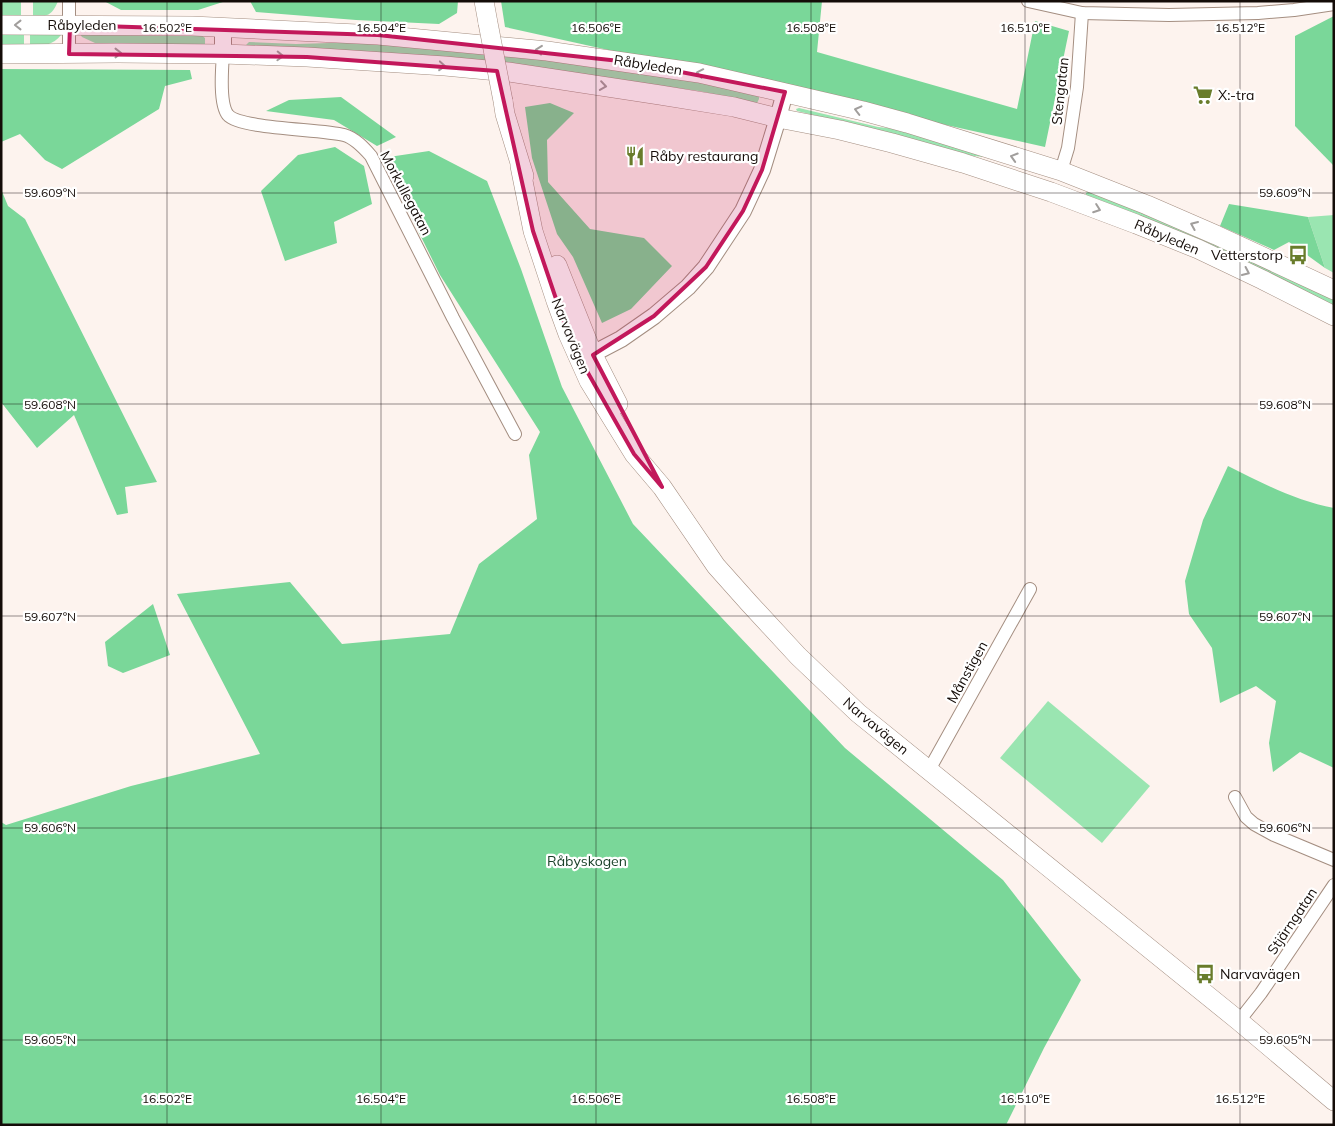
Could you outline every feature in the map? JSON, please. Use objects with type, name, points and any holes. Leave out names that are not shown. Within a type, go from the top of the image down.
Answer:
[{"type":"main road","name":"Narvavägen","points":[[484,1],[505,114],[520,166],[568,297],[586,358],[610,391],[643,447],[662,487],[716,566],[798,656],[858,713],[1334,1100]]},
{"type":"main road","name":"Råbyleden","points":[[1,25],[70,24],[378,34],[547,51],[699,73],[784,92],[907,124],[1061,171],[1216,235],[1334,290]]},
{"type":"main road","name":"Råbyleden","points":[[1,54],[128,53],[307,56],[508,72],[724,105],[892,142],[1051,192],[1198,249],[1334,316]]},
{"type":"main road","points":[[1051,192],[1061,171]]},
{"type":"street","points":[[69,1],[69,54]]},
{"type":"street","points":[[1028,1],[1082,13],[1213,15],[1258,13],[1334,4]]},
{"type":"street","name":"Stengatan","points":[[1061,171],[1068,148],[1077,87],[1082,13]]},
{"type":"street","points":[[223,28],[223,54]]},
{"type":"street","name":"Morkullegatan","points":[[223,54],[221,85],[227,114],[249,124],[346,136],[361,145],[372,156],[453,318],[515,434]]},
{"type":"street","points":[[586,358],[621,339],[654,316],[688,287],[706,267],[743,211],[762,170],[784,92]]},
{"type":"street","name":"Månstigen","points":[[929,770],[1030,589]]},
{"type":"street","points":[[1235,797],[1246,817],[1254,824],[1274,835],[1334,860]]},
{"type":"street","name":"Stjärngatan","points":[[1239,1021],[1261,993],[1334,885]]},
{"type":"highlighted area","points":[[70,25],[378,35],[629,62],[785,92],[762,170],[743,211],[706,267],[654,316],[593,355],[662,487],[634,454],[571,343],[533,231],[497,71],[307,57],[69,54]]},
{"type":"green space","points":[[1,1],[21,1],[21,16],[1,16]]},
{"type":"green space","points":[[33,1],[58,1],[54,10],[42,17],[33,18]]},
{"type":"green space","points":[[104,1],[226,1],[198,10],[121,10]]},
{"type":"green space","points":[[250,1],[458,1],[457,13],[439,24],[256,12]]},
{"type":"green space","points":[[501,1],[822,1],[817,52],[1017,109],[1035,21],[1069,31],[1045,147],[505,27]]},
{"type":"green space","points":[[1334,16],[1334,166],[1295,126],[1295,36]]},
{"type":"green space","points":[[1,31],[24,31],[24,49],[1,49]]},
{"type":"green space","points":[[30,31],[58,31],[61,35],[51,43],[30,49]]},
{"type":"green space","points":[[80,34],[200,34],[205,38],[205,44],[199,46],[106,44],[95,43],[82,37]]},
{"type":"green space","points":[[249,42],[296,44],[363,42],[505,53],[710,83],[759,95],[759,99],[757,103],[699,91],[627,81],[247,48],[246,45]]},
{"type":"green space","points":[[1,69],[190,70],[192,79],[165,86],[159,109],[62,169],[45,160],[20,134],[1,142]]},
{"type":"green space","points":[[341,97],[396,137],[377,146],[334,120],[266,111],[289,100]]},
{"type":"green space","points":[[550,103],[574,113],[547,140],[548,182],[590,229],[644,238],[672,266],[631,309],[602,323],[573,257],[557,234],[532,158],[525,107]]},
{"type":"green space","points":[[799,108],[878,127],[906,130],[986,155],[984,157],[965,155],[797,111],[796,109]]},
{"type":"green space","points":[[335,147],[364,166],[372,204],[334,222],[337,243],[285,261],[261,191],[298,155]]},
{"type":"green space","name":"Råbyskogen","points":[[429,151],[487,181],[521,269],[562,387],[633,524],[845,748],[1003,880],[1081,980],[1044,1048],[1006,1125],[1,1125],[1,822],[6,825],[131,786],[260,754],[177,594],[290,582],[342,644],[450,634],[479,564],[537,519],[529,455],[540,432],[440,275],[382,158]]},
{"type":"green space","points":[[1,189],[8,206],[25,219],[157,482],[125,487],[128,513],[117,515],[74,415],[37,448],[1,402]]},
{"type":"green space","points":[[1089,191],[1151,215],[1334,299],[1334,307],[1086,197],[1086,193]]},
{"type":"green space","points":[[1229,204],[1308,217],[1325,268],[1289,242],[1274,250],[1220,226]]},
{"type":"green space","points":[[1334,215],[1334,273],[1325,268],[1308,217]]},
{"type":"green space","points":[[1228,466],[1293,496],[1334,508],[1334,768],[1300,752],[1273,772],[1269,743],[1276,701],[1256,686],[1220,703],[1212,648],[1189,614],[1185,581],[1203,520]]},
{"type":"green space","points":[[153,604],[170,655],[123,673],[108,666],[105,642]]},
{"type":"green space","points":[[1048,701],[1150,786],[1102,843],[1000,758]]},
{"type":"place","name":"X:-tra","points":[[1203,95]]},
{"type":"place","name":"Råby restaurang","points":[[635,156]]},
{"type":"place","name":"Vetterstorp","points":[[1298,255]]},
{"type":"place","name":"Narvavägen","points":[[1205,974]]}]
